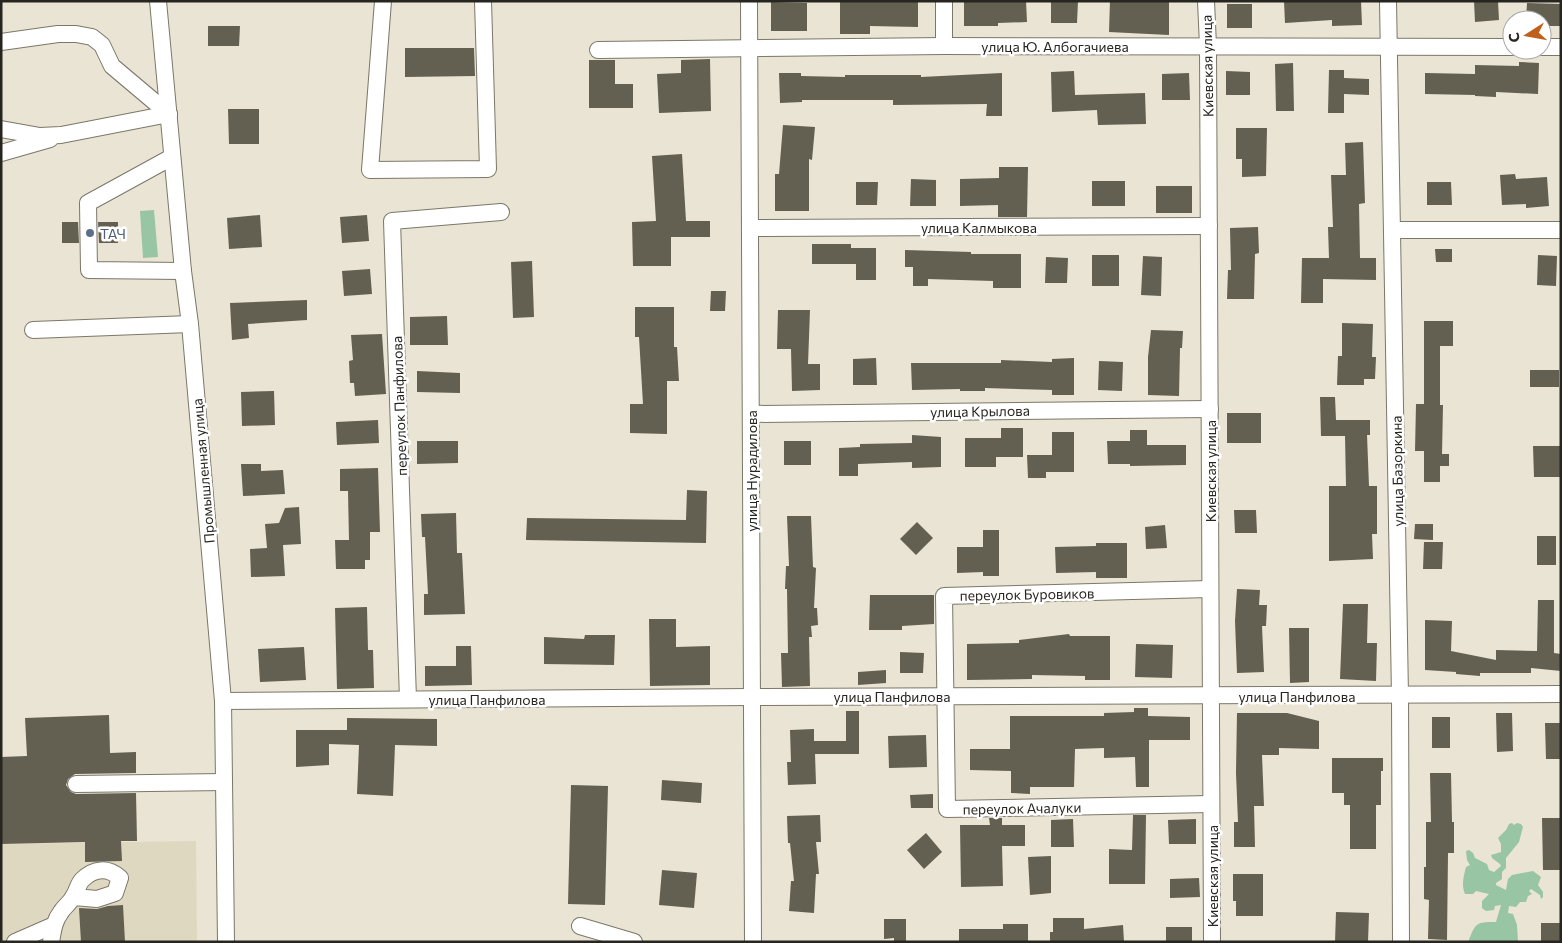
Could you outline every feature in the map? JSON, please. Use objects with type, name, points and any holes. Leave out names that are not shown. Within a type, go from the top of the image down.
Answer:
[{"type":"street","name":"Промышленная улица","points":[[158,1],[183,271],[190,324],[222,701],[226,942]]},
{"type":"street","points":[[383,1],[370,170],[488,169],[484,1]]},
{"type":"street","name":"улица Нурадилова","points":[[749,1],[753,942]]},
{"type":"street","points":[[944,1],[944,46]]},
{"type":"street","name":"Киевская улица","points":[[1206,1],[1208,46],[1212,942]]},
{"type":"street","name":"улица Базоркина","points":[[1388,1],[1400,696],[1401,942]]},
{"type":"street","points":[[1,42],[58,34],[76,34],[92,37],[102,45],[112,66],[168,114]]},
{"type":"street","name":"улица Ю. Албогачиева","points":[[598,50],[944,46],[1502,47]]},
{"type":"street","points":[[1,153],[61,135],[168,114]]},
{"type":"street","points":[[1,129],[40,136],[61,135]]},
{"type":"street","points":[[172,157],[88,203],[89,270],[183,271]]},
{"type":"street","name":"переулок Панфилова","points":[[408,699],[392,221],[501,212]]},
{"type":"street","name":"улица Калмыкова","points":[[750,228],[1209,226]]},
{"type":"street","points":[[1393,230],[1561,230]]},
{"type":"street","points":[[33,330],[190,324]]},
{"type":"street","name":"улица Крылова","points":[[751,414],[1210,409]]},
{"type":"street","name":"переулок Буровиков","points":[[945,696],[944,596],[1210,589]]},
{"type":"street","name":"улица Панфилова","points":[[222,701],[1561,694]]},
{"type":"street","name":"переулок Ачалуки","points":[[945,696],[947,809],[1211,804]]},
{"type":"street","points":[[76,784],[224,782]]},
{"type":"street","points":[[51,942],[54,925],[60,913],[74,897]]},
{"type":"street","points":[[15,942],[54,925]]},
{"type":"street","points":[[580,926],[634,942]]},
{"type":"shaded area","points":[[196,841],[197,942],[1,942],[1,844]]},
{"type":"green space","points":[[154,210],[158,257],[143,258],[140,211]]},
{"type":"green space","points":[[1512,823],[1514,825],[1517,823],[1521,824],[1523,827],[1519,842],[1506,858],[1506,868],[1502,872],[1502,879],[1496,885],[1506,890],[1508,879],[1512,875],[1533,871],[1541,877],[1538,885],[1543,892],[1543,897],[1541,899],[1540,895],[1531,889],[1529,891],[1532,894],[1528,896],[1526,902],[1520,902],[1516,907],[1509,906],[1508,913],[1513,914],[1517,925],[1518,942],[1468,942],[1477,925],[1484,922],[1496,922],[1501,905],[1495,906],[1494,910],[1486,911],[1482,908],[1482,901],[1489,894],[1476,891],[1473,894],[1465,894],[1463,887],[1464,877],[1466,867],[1470,865],[1467,860],[1466,851],[1469,850],[1473,853],[1475,858],[1487,864],[1489,870],[1494,872],[1501,866],[1491,855],[1501,852],[1501,844],[1498,838],[1509,824]]},
{"type":"building","points":[[840,1],[918,1],[918,27],[870,26],[870,34],[840,34]]},
{"type":"building","points":[[964,1],[1026,1],[1027,22],[998,23],[998,26],[964,26]]},
{"type":"building","points":[[1051,1],[1078,1],[1077,23],[1051,23]]},
{"type":"building","points":[[1110,1],[1169,1],[1169,35],[1109,32]]},
{"type":"building","points":[[1284,1],[1361,1],[1362,25],[1332,26],[1332,20],[1285,23]]},
{"type":"building","points":[[1474,1],[1498,1],[1499,20],[1475,22]]},
{"type":"building","points":[[771,2],[807,3],[807,31],[771,31]]},
{"type":"building","points":[[1527,3],[1561,4],[1561,26],[1552,26],[1552,10],[1527,10]]},
{"type":"building","points":[[1227,4],[1252,4],[1252,28],[1227,28]]},
{"type":"building","points":[[208,26],[240,26],[239,46],[208,46]]},
{"type":"building","points":[[405,48],[474,48],[475,76],[405,77]]},
{"type":"building","points":[[710,59],[711,111],[659,113],[657,74],[681,73],[681,60]]},
{"type":"building","points":[[589,60],[615,60],[615,84],[633,84],[633,108],[589,108]]},
{"type":"building","points":[[1519,62],[1539,63],[1538,94],[1496,92],[1496,97],[1425,94],[1425,73],[1475,74],[1475,65],[1519,66]]},
{"type":"building","points":[[1293,63],[1294,111],[1276,111],[1275,64]]},
{"type":"building","points":[[1329,70],[1344,70],[1344,78],[1369,79],[1369,95],[1344,94],[1344,113],[1328,113]]},
{"type":"building","points":[[1074,71],[1075,95],[1145,93],[1146,124],[1098,125],[1097,110],[1052,112],[1051,72]]},
{"type":"building","points":[[1226,71],[1250,72],[1250,95],[1226,95]]},
{"type":"building","points":[[779,73],[801,73],[801,76],[921,75],[921,77],[1002,73],[1002,116],[986,116],[987,104],[893,105],[893,100],[802,100],[802,102],[780,103]]},
{"type":"building","points":[[1189,73],[1190,100],[1162,100],[1162,74]]},
{"type":"building","points":[[228,109],[259,109],[259,144],[229,144]]},
{"type":"building","points":[[783,125],[815,127],[812,160],[809,159],[809,211],[775,211],[775,174],[779,174]]},
{"type":"building","points":[[1236,128],[1267,128],[1266,176],[1242,177],[1242,159],[1236,159]]},
{"type":"building","points":[[1363,142],[1365,203],[1359,204],[1360,258],[1376,258],[1376,280],[1323,279],[1323,303],[1301,303],[1302,258],[1329,258],[1328,227],[1333,227],[1331,175],[1346,175],[1345,143]]},
{"type":"building","points":[[682,154],[686,221],[710,221],[710,237],[671,237],[671,266],[633,266],[632,222],[656,221],[652,156]]},
{"type":"building","points":[[999,167],[1028,167],[1027,217],[998,217],[998,205],[960,206],[960,179],[999,178]]},
{"type":"building","points":[[1515,174],[1516,179],[1547,177],[1549,206],[1526,208],[1526,204],[1502,205],[1500,175]]},
{"type":"building","points":[[911,179],[936,180],[936,206],[910,206]]},
{"type":"building","points":[[1092,181],[1125,181],[1125,206],[1092,206]]},
{"type":"building","points":[[856,182],[878,182],[877,205],[856,205]]},
{"type":"building","points":[[1427,182],[1451,182],[1452,205],[1427,205]]},
{"type":"building","points":[[1156,186],[1192,186],[1192,213],[1156,213]]},
{"type":"building","points":[[260,215],[262,247],[229,249],[227,218]]},
{"type":"building","points":[[367,215],[369,241],[342,243],[340,217]]},
{"type":"building","points":[[62,222],[78,222],[79,243],[62,243]]},
{"type":"building","points":[[98,222],[118,222],[118,243],[99,243]]},
{"type":"building","points":[[1258,227],[1259,253],[1255,254],[1254,299],[1227,299],[1228,270],[1231,270],[1230,228]]},
{"type":"building","points":[[812,244],[851,244],[851,248],[876,248],[876,280],[856,280],[856,264],[812,264]]},
{"type":"building","points":[[1435,249],[1452,249],[1452,262],[1436,262]]},
{"type":"building","points":[[905,250],[971,252],[971,254],[1021,254],[1021,288],[993,288],[993,281],[928,279],[928,286],[913,286],[913,267],[905,267]]},
{"type":"building","points":[[1092,255],[1119,255],[1119,286],[1092,286]]},
{"type":"building","points":[[1538,255],[1557,256],[1556,286],[1537,285]]},
{"type":"building","points":[[1143,256],[1162,257],[1161,296],[1141,295]]},
{"type":"building","points":[[1046,257],[1068,258],[1067,283],[1045,283]]},
{"type":"building","points":[[532,261],[534,317],[513,318],[511,262]]},
{"type":"building","points":[[370,269],[372,294],[344,296],[342,271]]},
{"type":"building","points":[[711,291],[726,291],[725,311],[710,311]]},
{"type":"building","points":[[307,300],[307,320],[248,324],[249,338],[232,340],[230,303]]},
{"type":"building","points":[[635,307],[674,307],[674,347],[677,347],[679,381],[667,381],[667,434],[630,433],[630,404],[643,404],[639,337],[635,337]]},
{"type":"building","points":[[778,310],[810,310],[808,364],[820,364],[820,390],[792,391],[791,349],[777,349]]},
{"type":"building","points":[[447,316],[448,345],[410,345],[410,317]]},
{"type":"building","points":[[1424,321],[1453,321],[1453,346],[1440,346],[1440,405],[1443,405],[1442,454],[1449,454],[1449,466],[1440,466],[1440,482],[1424,482],[1424,451],[1415,451],[1416,404],[1424,404]]},
{"type":"building","points":[[1342,323],[1373,324],[1372,357],[1376,357],[1375,379],[1364,379],[1364,385],[1337,385],[1338,356],[1342,356]]},
{"type":"building","points":[[1151,330],[1183,331],[1182,348],[1180,348],[1179,396],[1148,395],[1148,357]]},
{"type":"building","points":[[382,334],[386,394],[355,396],[354,383],[350,383],[349,361],[353,360],[351,335]]},
{"type":"building","points":[[876,358],[877,385],[853,385],[853,359]]},
{"type":"building","points":[[1074,358],[1074,395],[1052,395],[1052,390],[985,388],[985,391],[960,391],[960,389],[912,390],[911,363],[1001,363],[1001,360],[1052,362],[1052,359]]},
{"type":"building","points":[[1099,361],[1123,362],[1122,391],[1098,390]]},
{"type":"building","points":[[1530,370],[1559,370],[1559,387],[1530,387]]},
{"type":"building","points":[[417,371],[460,373],[460,393],[417,392]]},
{"type":"building","points":[[274,391],[275,425],[242,426],[241,392]]},
{"type":"building","points":[[1320,397],[1335,397],[1336,420],[1370,420],[1370,435],[1367,435],[1369,486],[1377,486],[1377,534],[1372,534],[1373,559],[1329,561],[1329,486],[1346,486],[1345,436],[1321,436]]},
{"type":"building","points":[[1227,413],[1261,413],[1261,443],[1227,443]]},
{"type":"building","points":[[378,420],[379,443],[337,445],[336,422]]},
{"type":"building","points":[[1001,428],[1023,428],[1023,457],[996,457],[996,467],[965,467],[965,438],[1001,438]]},
{"type":"building","points":[[1130,430],[1147,430],[1147,445],[1186,445],[1186,465],[1130,466],[1130,464],[1108,464],[1107,441],[1130,441]]},
{"type":"building","points":[[1052,432],[1074,432],[1074,472],[1046,472],[1046,478],[1028,478],[1027,455],[1052,455]]},
{"type":"building","points":[[912,435],[941,437],[941,467],[912,468],[912,462],[858,464],[858,476],[839,476],[839,448],[860,447],[860,444],[912,443]]},
{"type":"building","points":[[417,441],[458,441],[458,463],[417,464]]},
{"type":"building","points":[[784,441],[811,441],[811,465],[784,465]]},
{"type":"building","points":[[1533,446],[1560,446],[1561,477],[1534,477]]},
{"type":"building","points":[[241,464],[261,464],[261,471],[283,470],[285,494],[243,496]]},
{"type":"building","points":[[378,468],[380,532],[370,532],[370,560],[365,560],[365,569],[336,569],[335,540],[349,540],[348,491],[340,491],[340,469]]},
{"type":"building","points":[[687,490],[707,491],[706,543],[526,540],[527,518],[686,520]]},
{"type":"building","points":[[299,507],[301,544],[283,545],[285,576],[251,577],[250,549],[267,548],[265,524],[279,523],[285,508]]},
{"type":"building","points":[[1234,510],[1256,510],[1257,533],[1235,533]]},
{"type":"building","points":[[456,513],[457,553],[462,553],[465,614],[424,615],[424,594],[428,594],[425,537],[422,537],[421,514]]},
{"type":"building","points":[[787,516],[811,516],[813,567],[816,568],[814,608],[817,608],[818,625],[811,626],[812,637],[809,637],[810,686],[782,687],[781,653],[788,653],[787,589],[785,589],[786,566],[789,566]]},
{"type":"building","points":[[917,522],[933,538],[916,555],[900,539]]},
{"type":"building","points":[[1415,524],[1433,524],[1433,540],[1414,539]]},
{"type":"building","points":[[1165,525],[1167,548],[1146,549],[1145,527]]},
{"type":"building","points":[[983,530],[999,530],[999,576],[983,576],[983,572],[957,573],[957,547],[983,547]]},
{"type":"building","points":[[1537,536],[1556,536],[1556,565],[1537,565]]},
{"type":"building","points":[[1424,542],[1443,542],[1442,569],[1423,569]]},
{"type":"building","points":[[1096,543],[1127,543],[1127,578],[1096,578],[1096,572],[1056,573],[1055,547],[1096,546]]},
{"type":"building","points":[[1237,589],[1260,590],[1259,605],[1267,605],[1266,626],[1262,626],[1264,672],[1237,673],[1235,621]]},
{"type":"building","points":[[870,595],[934,595],[934,624],[902,626],[902,630],[869,630]]},
{"type":"building","points":[[1538,600],[1554,600],[1554,653],[1561,654],[1561,671],[1531,668],[1531,673],[1480,673],[1480,676],[1425,670],[1425,620],[1452,621],[1451,651],[1496,660],[1496,650],[1537,651]]},
{"type":"building","points":[[1343,604],[1368,604],[1367,643],[1377,643],[1376,681],[1340,679]]},
{"type":"building","points":[[367,607],[368,650],[373,650],[374,688],[337,689],[335,608]]},
{"type":"building","points":[[649,619],[676,619],[676,647],[710,646],[710,685],[650,686]]},
{"type":"building","points":[[1289,628],[1309,628],[1309,682],[1290,683]]},
{"type":"building","points":[[1069,634],[1070,636],[1110,636],[1110,680],[1085,680],[1085,676],[1032,675],[1032,679],[967,680],[967,644],[1019,643],[1019,640]]},
{"type":"building","points":[[585,635],[615,635],[614,665],[544,664],[544,637],[584,639]]},
{"type":"building","points":[[1136,644],[1173,645],[1172,678],[1135,677]]},
{"type":"building","points":[[456,646],[471,646],[472,685],[425,686],[425,666],[456,666]]},
{"type":"building","points":[[304,647],[306,680],[260,682],[258,649]]},
{"type":"building","points":[[900,652],[924,653],[923,673],[900,673]]},
{"type":"building","points":[[886,670],[886,683],[858,685],[858,672]]},
{"type":"building","points":[[1134,708],[1148,708],[1148,716],[1190,717],[1190,740],[1149,740],[1149,787],[1136,787],[1135,757],[1104,758],[1104,748],[1075,749],[1074,787],[1030,787],[1030,794],[1011,793],[1011,771],[970,770],[970,749],[1010,749],[1010,716],[1104,716],[1104,713],[1134,712]]},
{"type":"building","points":[[846,711],[859,711],[859,754],[815,754],[816,784],[788,785],[787,762],[791,762],[790,730],[814,729],[814,741],[846,741]]},
{"type":"building","points":[[1237,713],[1287,713],[1319,721],[1319,749],[1279,748],[1279,755],[1262,755],[1264,806],[1254,806],[1255,847],[1234,847],[1234,822],[1238,822],[1236,773]]},
{"type":"building","points":[[1496,713],[1512,713],[1513,751],[1497,752]]},
{"type":"building","points":[[109,715],[110,753],[136,752],[136,773],[75,774],[68,779],[66,785],[71,792],[76,794],[136,793],[137,841],[121,841],[122,861],[85,862],[85,842],[1,844],[1,757],[27,756],[25,718]]},
{"type":"building","points":[[1432,717],[1450,717],[1450,748],[1432,748]]},
{"type":"building","points":[[347,718],[437,719],[437,746],[395,745],[393,796],[357,794],[359,745],[329,744],[329,765],[296,767],[296,730],[347,730]]},
{"type":"building","points":[[1545,723],[1561,723],[1561,759],[1546,759]]},
{"type":"building","points":[[926,735],[927,767],[889,768],[888,736]]},
{"type":"building","points":[[1332,758],[1383,758],[1381,805],[1376,805],[1376,849],[1350,849],[1350,805],[1344,805],[1344,793],[1332,793]]},
{"type":"building","points":[[1430,773],[1451,773],[1454,853],[1448,853],[1447,940],[1428,939],[1429,900],[1424,899],[1424,867],[1426,867],[1426,822],[1431,822]]},
{"type":"building","points":[[662,780],[702,783],[701,803],[661,800]]},
{"type":"building","points":[[571,785],[608,786],[605,905],[568,904]]},
{"type":"building","points":[[933,794],[933,808],[911,808],[910,795]]},
{"type":"building","points":[[820,815],[821,842],[816,842],[819,874],[816,874],[814,913],[789,911],[791,881],[794,881],[790,843],[788,843],[787,816]]},
{"type":"building","points":[[1133,815],[1146,815],[1145,884],[1109,884],[1109,849],[1132,850]]},
{"type":"building","points":[[989,818],[1002,818],[1002,825],[1025,825],[1025,846],[1002,846],[1003,886],[961,887],[960,825],[990,825]]},
{"type":"building","points":[[1542,818],[1561,818],[1561,870],[1543,870]]},
{"type":"building","points":[[1073,819],[1074,847],[1051,847],[1051,820]]},
{"type":"building","points":[[1196,819],[1196,844],[1169,844],[1168,820]]},
{"type":"building","points":[[926,833],[942,852],[924,869],[907,850]]},
{"type":"building","points":[[1051,856],[1051,893],[1030,895],[1028,857]]},
{"type":"building","points":[[662,870],[697,873],[694,908],[659,905]]},
{"type":"building","points":[[1233,874],[1263,874],[1263,916],[1236,916],[1236,901],[1233,901]]},
{"type":"building","points":[[1199,878],[1200,897],[1170,898],[1170,879]]},
{"type":"building","points":[[123,905],[125,942],[81,942],[79,908],[97,909]]},
{"type":"building","points":[[1336,912],[1369,913],[1368,942],[1335,942]]},
{"type":"building","points":[[1053,918],[1084,918],[1084,929],[1123,925],[1124,942],[1050,942],[1050,932],[1053,932]]},
{"type":"building","points":[[884,919],[906,919],[906,942],[894,942],[894,938],[884,939]]},
{"type":"building","points":[[1541,923],[1561,923],[1561,942],[1541,942]]},
{"type":"building","points":[[1003,924],[1028,924],[1028,942],[959,942],[959,929],[1003,929]]},
{"type":"building","points":[[1166,927],[1192,927],[1192,942],[1166,942]]},
{"type":"place","name":"ТАЧ","points":[[90,233]]}]
